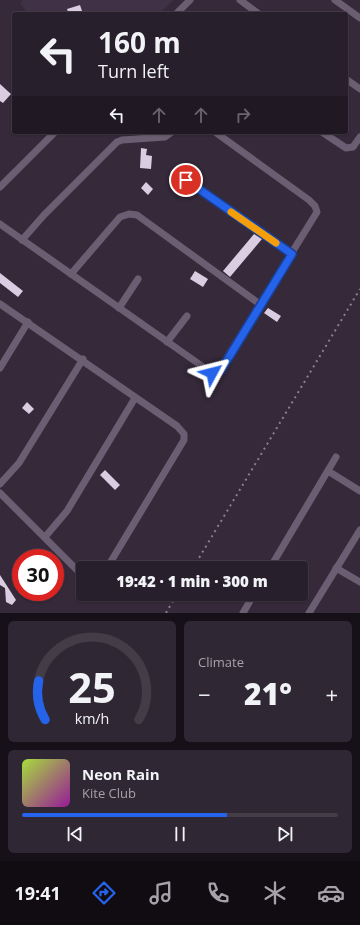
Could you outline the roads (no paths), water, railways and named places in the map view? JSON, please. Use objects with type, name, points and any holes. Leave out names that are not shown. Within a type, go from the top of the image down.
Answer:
[{"type":"street","points":[[178,12],[190,0]]},
{"type":"street","points":[[240,0],[256,12]]},
{"type":"street","points":[[335,0],[360,18]]},
{"type":"street","points":[[348,80],[360,89]]},
{"type":"street","points":[[0,185],[53,134]]},
{"type":"street","points":[[22,240],[44,215],[117,142],[122,140],[165,137],[169,134]]},
{"type":"street","points":[[0,224],[209,371],[218,372],[317,212],[315,206],[218,134]]},
{"type":"street","points":[[325,134],[346,148],[353,147],[360,137]]},
{"type":"street","points":[[186,180],[292,254]]},
{"type":"street","points":[[70,274],[120,217],[132,214],[137,215],[261,304]]},
{"type":"street","points":[[119,308],[138,279]]},
{"type":"street","points":[[0,304],[82,359],[182,430],[184,440],[111,561]]},
{"type":"street","points":[[167,342],[187,316]]},
{"type":"street","points":[[0,368],[28,322]]},
{"type":"street","points":[[0,484],[19,463],[82,359]]},
{"type":"street","points":[[45,537],[67,511],[135,398]]},
{"type":"street","points":[[274,561],[336,456]]},
{"type":"street","points":[[328,471],[360,491]]},
{"type":"street","points":[[0,493],[76,569]]},
{"type":"street","points":[[309,613],[360,530]]},
{"type":"street","points":[[336,568],[360,582]]},
{"type":"street","points":[[243,613],[250,601]]},
{"type":"railway","points":[[197,561],[360,289]]},
{"type":"railway","points":[[166,613],[173,601]]}]
